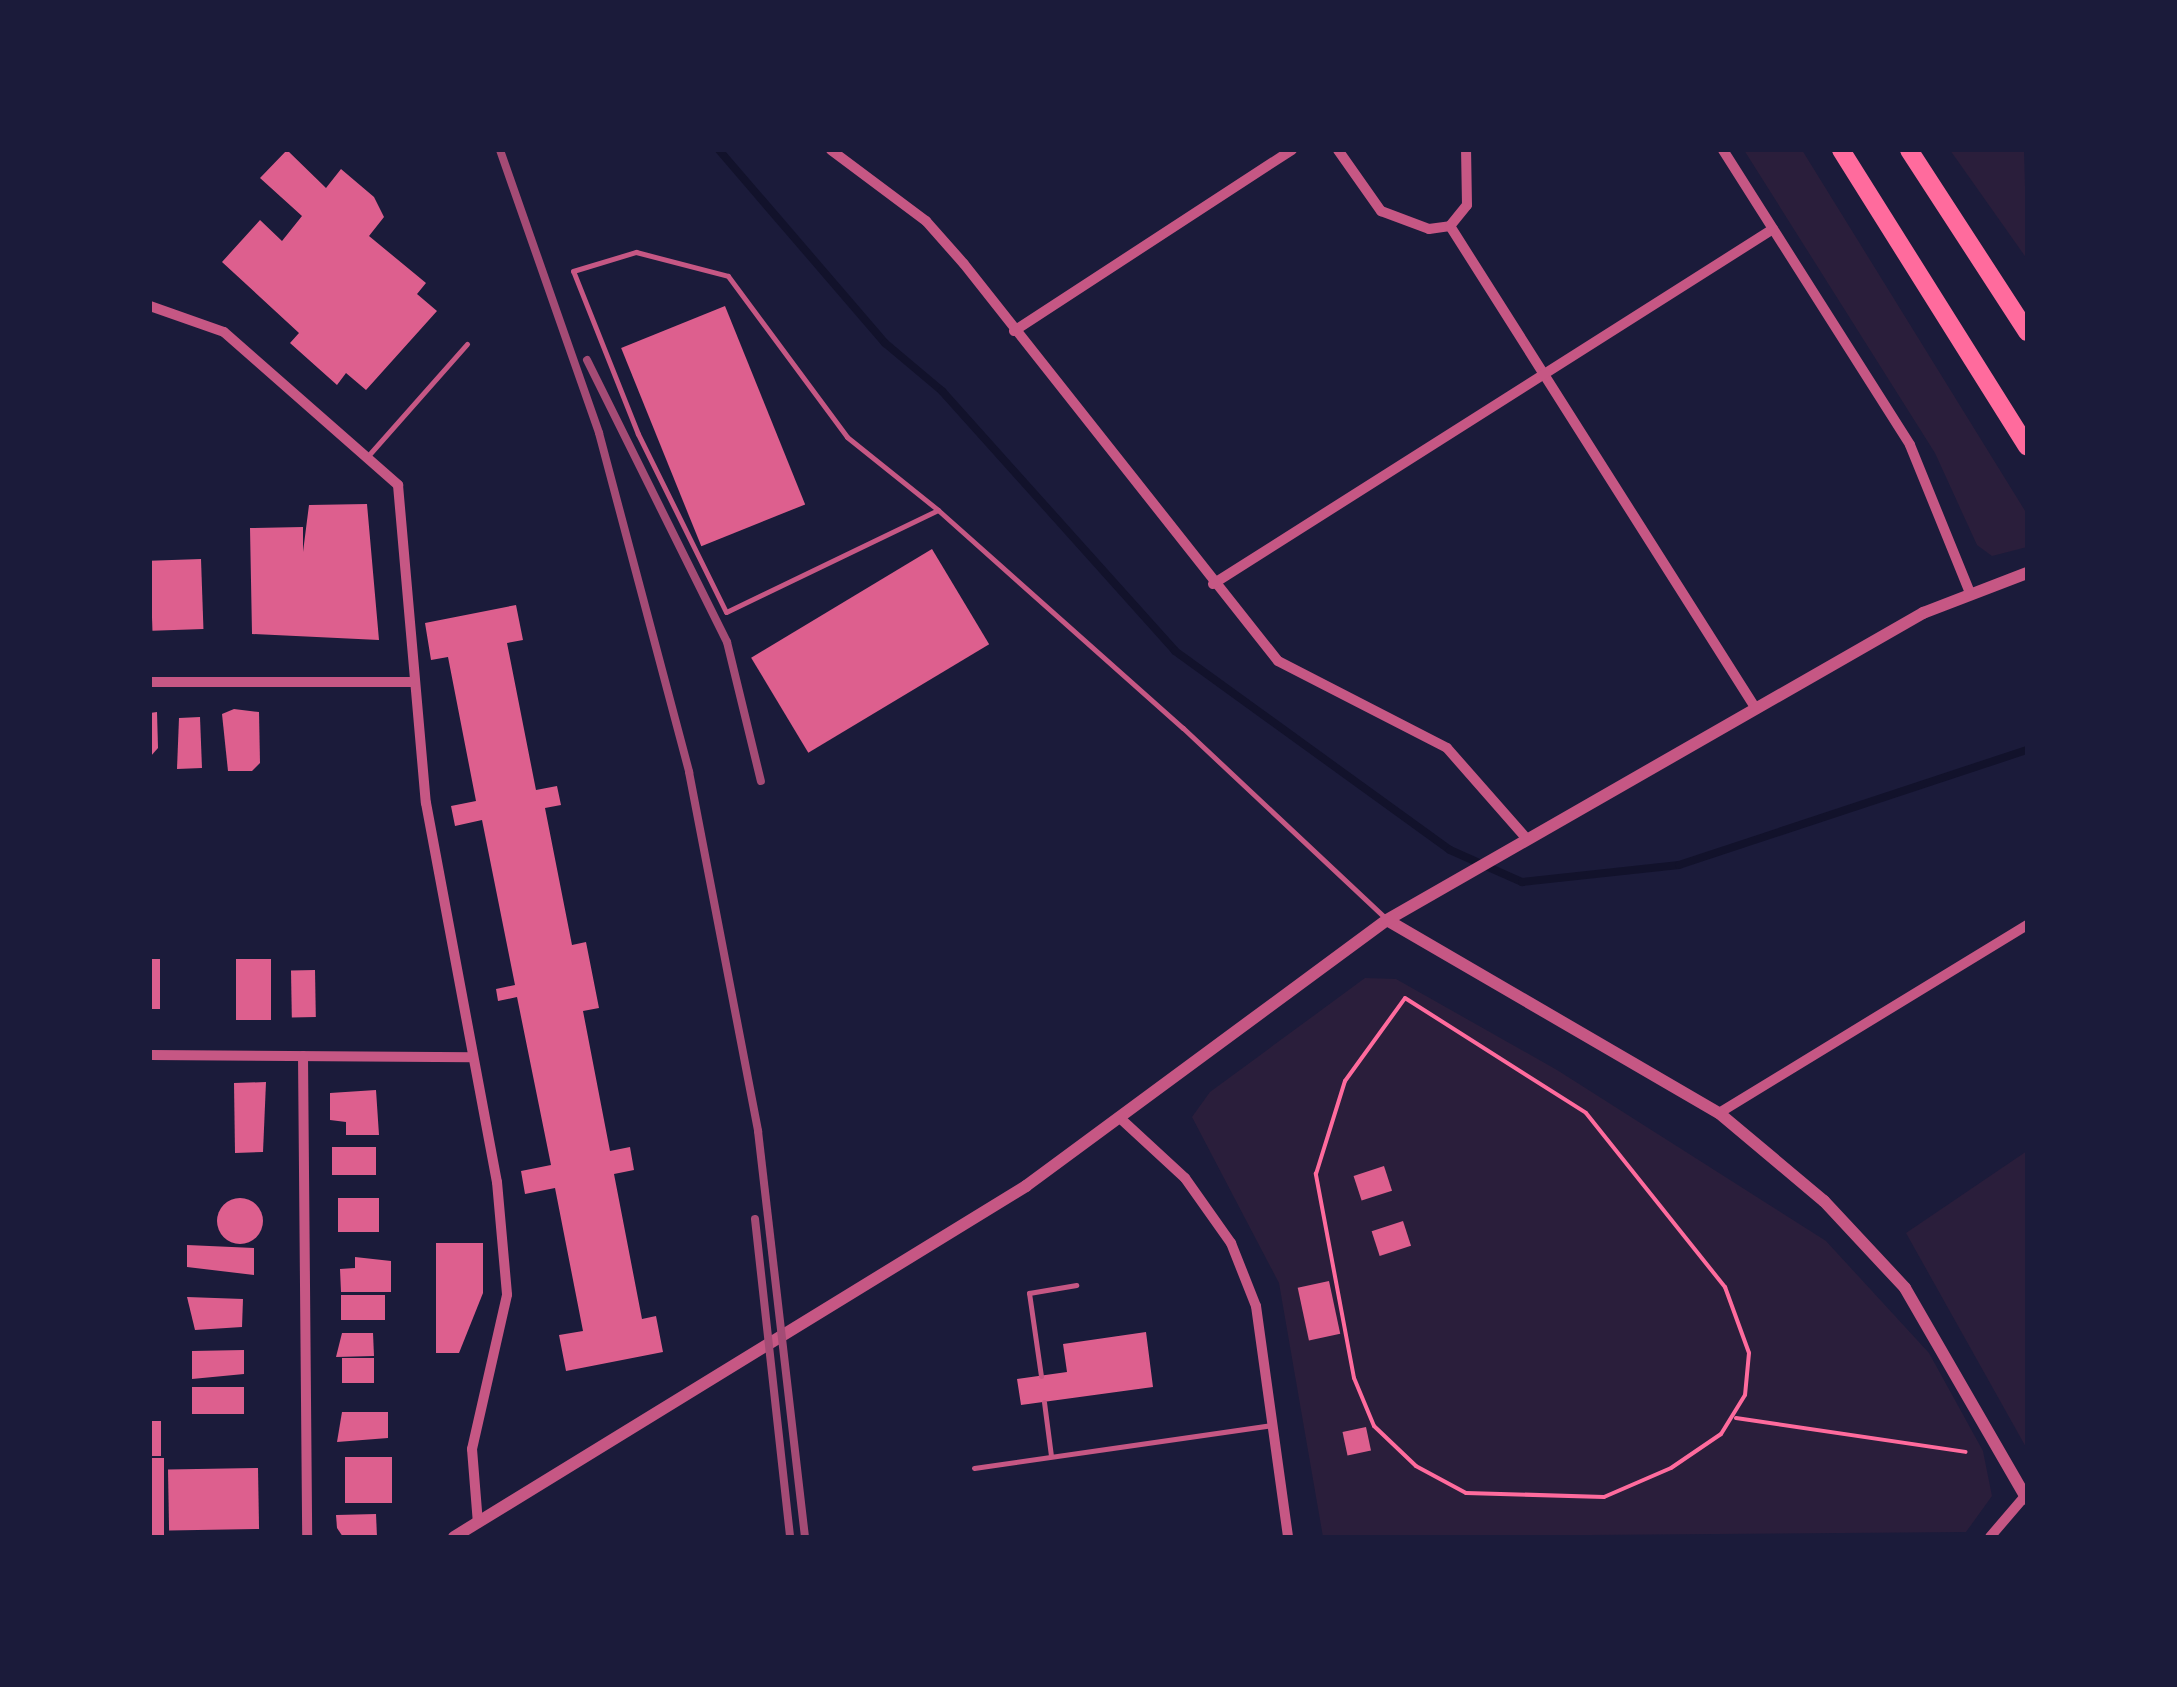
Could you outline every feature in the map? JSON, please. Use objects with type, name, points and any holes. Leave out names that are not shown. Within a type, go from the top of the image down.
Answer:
[{"type":"highway","points":[[1841,150],[2027,446]]},
{"type":"highway","points":[[1909,150],[2027,332]]},
{"type":"street","points":[[830,150],[926,221],[1278,661],[1446,748],[1527,840]]},
{"type":"street","points":[[1014,331],[1292,150]]},
{"type":"street","points":[[1338,150],[1380,211],[1429,229],[1450,226],[1467,205],[1466,150]]},
{"type":"street","points":[[1723,150],[1910,445],[1970,593]]},
{"type":"street","points":[[1450,226],[1756,709]]},
{"type":"street","points":[[1213,584],[1773,229]]},
{"type":"street","points":[[150,306],[224,332],[398,485],[412,682],[507,1294],[472,1449],[478,1522]]},
{"type":"street","points":[[454,1537],[898,1266],[1121,1120],[1387,920],[1756,709],[1970,593],[2027,573]]},
{"type":"street","points":[[150,682],[412,682]]},
{"type":"street","points":[[1387,920],[1719,1113],[1824,1200],[1905,1288],[2026,1498],[1990,1537]]},
{"type":"street","points":[[1719,1113],[2027,925]]},
{"type":"street","points":[[150,1055],[473,1057]]},
{"type":"street","points":[[303,1056],[307,1537]]},
{"type":"street","points":[[1121,1120],[1185,1178],[1231,1243],[1256,1306],[1276,1424],[1288,1537]]},
{"type":"lane","points":[[938,510],[726,612],[638,434],[573,270],[636,252],[728,276],[848,438],[938,510],[1387,920]]},
{"type":"lane","points":[[367,457],[467,344]]},
{"type":"lane","points":[[1041,1376],[1029,1294],[1076,1285]]},
{"type":"lane","points":[[1044,1402],[1051,1456]]},
{"type":"lane","points":[[974,1468],[1276,1424]]},
{"type":"path","points":[[1736,1418],[1749,1353],[1724,1287],[1638,1175],[1586,1114],[1405,998],[1345,1081],[1316,1174],[1354,1378],[1374,1426],[1416,1466],[1466,1493],[1584,1497],[1671,1468],[1736,1418],[1966,1452]]},
{"type":"shaded area","points":[[1744,150],[1802,150],[2027,514],[2027,547],[1992,556],[1977,545],[1935,453]]},
{"type":"shaded area","points":[[1950,150],[2024,150],[2027,259]]},
{"type":"shaded area","points":[[1365,978],[1396,979],[1557,1070],[1826,1241],[1929,1353],[1983,1451],[1992,1496],[1966,1532],[1323,1537],[1279,1283],[1192,1117],[1210,1092]]},
{"type":"shaded area","points":[[2027,1151],[2027,1449],[1906,1233]]},
{"type":"building","points":[[287,150],[326,188],[341,169],[374,197],[384,217],[369,236],[426,283],[417,294],[437,311],[366,390],[346,373],[337,385],[290,343],[299,333],[222,262],[260,220],[282,241],[302,216],[260,178]]},
{"type":"building","points":[[725,306],[805,504],[701,546],[621,348]]},
{"type":"building","points":[[367,504],[379,640],[252,634],[250,528],[303,527],[303,552],[309,505]]},
{"type":"building","points":[[932,549],[989,644],[808,753],[751,658]]},
{"type":"building","points":[[201,559],[203,629],[152,631],[150,561]]},
{"type":"building","points":[[516,605],[523,640],[507,643],[536,790],[557,786],[561,805],[545,808],[572,945],[586,942],[599,1008],[583,1011],[610,1151],[630,1147],[634,1170],[614,1174],[642,1319],[656,1316],[663,1352],[566,1371],[559,1335],[583,1331],[555,1188],[525,1194],[521,1171],[551,1165],[517,997],[498,1001],[496,989],[515,985],[482,820],[455,826],[451,806],[476,801],[448,657],[431,660],[425,623]]},
{"type":"building","points":[[234,709],[259,712],[260,763],[252,771],[228,771],[222,714]]},
{"type":"building","points":[[157,712],[158,748],[150,757],[150,713]]},
{"type":"building","points":[[200,717],[202,768],[177,769],[179,718]]},
{"type":"building","points":[[150,959],[160,959],[160,1009],[150,1009]]},
{"type":"building","points":[[236,959],[271,959],[271,1020],[236,1020]]},
{"type":"building","points":[[291,970],[315,970],[316,1017],[292,1017]]},
{"type":"building","points":[[266,1082],[263,1152],[235,1153],[234,1083]]},
{"type":"building","points":[[376,1090],[379,1135],[346,1135],[346,1122],[330,1120],[330,1093]]},
{"type":"building","points":[[332,1147],[376,1147],[376,1175],[332,1175]]},
{"type":"building","points":[[1384,1166],[1392,1191],[1362,1201],[1354,1176]]},
{"type":"building","points":[[240,1198],[256,1205],[263,1221],[256,1237],[240,1244],[224,1237],[217,1221],[224,1205]]},
{"type":"building","points":[[338,1198],[379,1198],[379,1232],[338,1232]]},
{"type":"building","points":[[1403,1221],[1411,1246],[1380,1256],[1372,1231]]},
{"type":"building","points":[[436,1243],[483,1243],[483,1293],[459,1353],[436,1353]]},
{"type":"building","points":[[187,1245],[254,1248],[254,1275],[187,1267]]},
{"type":"building","points":[[355,1257],[391,1261],[391,1292],[341,1292],[340,1269],[355,1268]]},
{"type":"building","points":[[1329,1281],[1340,1334],[1309,1340],[1298,1288]]},
{"type":"building","points":[[341,1295],[385,1295],[385,1320],[341,1320]]},
{"type":"building","points":[[187,1297],[243,1299],[242,1327],[195,1330]]},
{"type":"building","points":[[1146,1332],[1153,1387],[1021,1405],[1017,1379],[1067,1372],[1063,1344]]},
{"type":"building","points":[[342,1333],[373,1333],[374,1356],[336,1357]]},
{"type":"building","points":[[244,1350],[244,1374],[192,1379],[192,1351]]},
{"type":"building","points":[[342,1358],[374,1358],[374,1383],[342,1383]]},
{"type":"building","points":[[192,1387],[244,1387],[244,1414],[192,1414]]},
{"type":"building","points":[[342,1412],[388,1412],[388,1438],[337,1442]]},
{"type":"building","points":[[150,1421],[161,1421],[161,1456],[150,1456]]},
{"type":"building","points":[[1366,1427],[1371,1450],[1348,1455],[1343,1432]]},
{"type":"building","points":[[345,1457],[392,1457],[392,1503],[345,1503]]},
{"type":"building","points":[[150,1458],[164,1458],[164,1537],[150,1537]]},
{"type":"building","points":[[258,1468],[259,1529],[169,1531],[168,1470]]},
{"type":"building","points":[[376,1514],[377,1537],[343,1537],[337,1528],[336,1515]]},
{"type":"waterway","points":[[719,150],[885,343],[942,391],[1175,651],[1450,850],[1522,882],[1679,865],[2027,750]]},
{"type":"railway","points":[[500,150],[599,433],[689,772],[758,1131],[805,1537]]},
{"type":"railway","points":[[587,360],[727,642],[761,781]]},
{"type":"railway","points":[[755,1219],[790,1537]]}]
